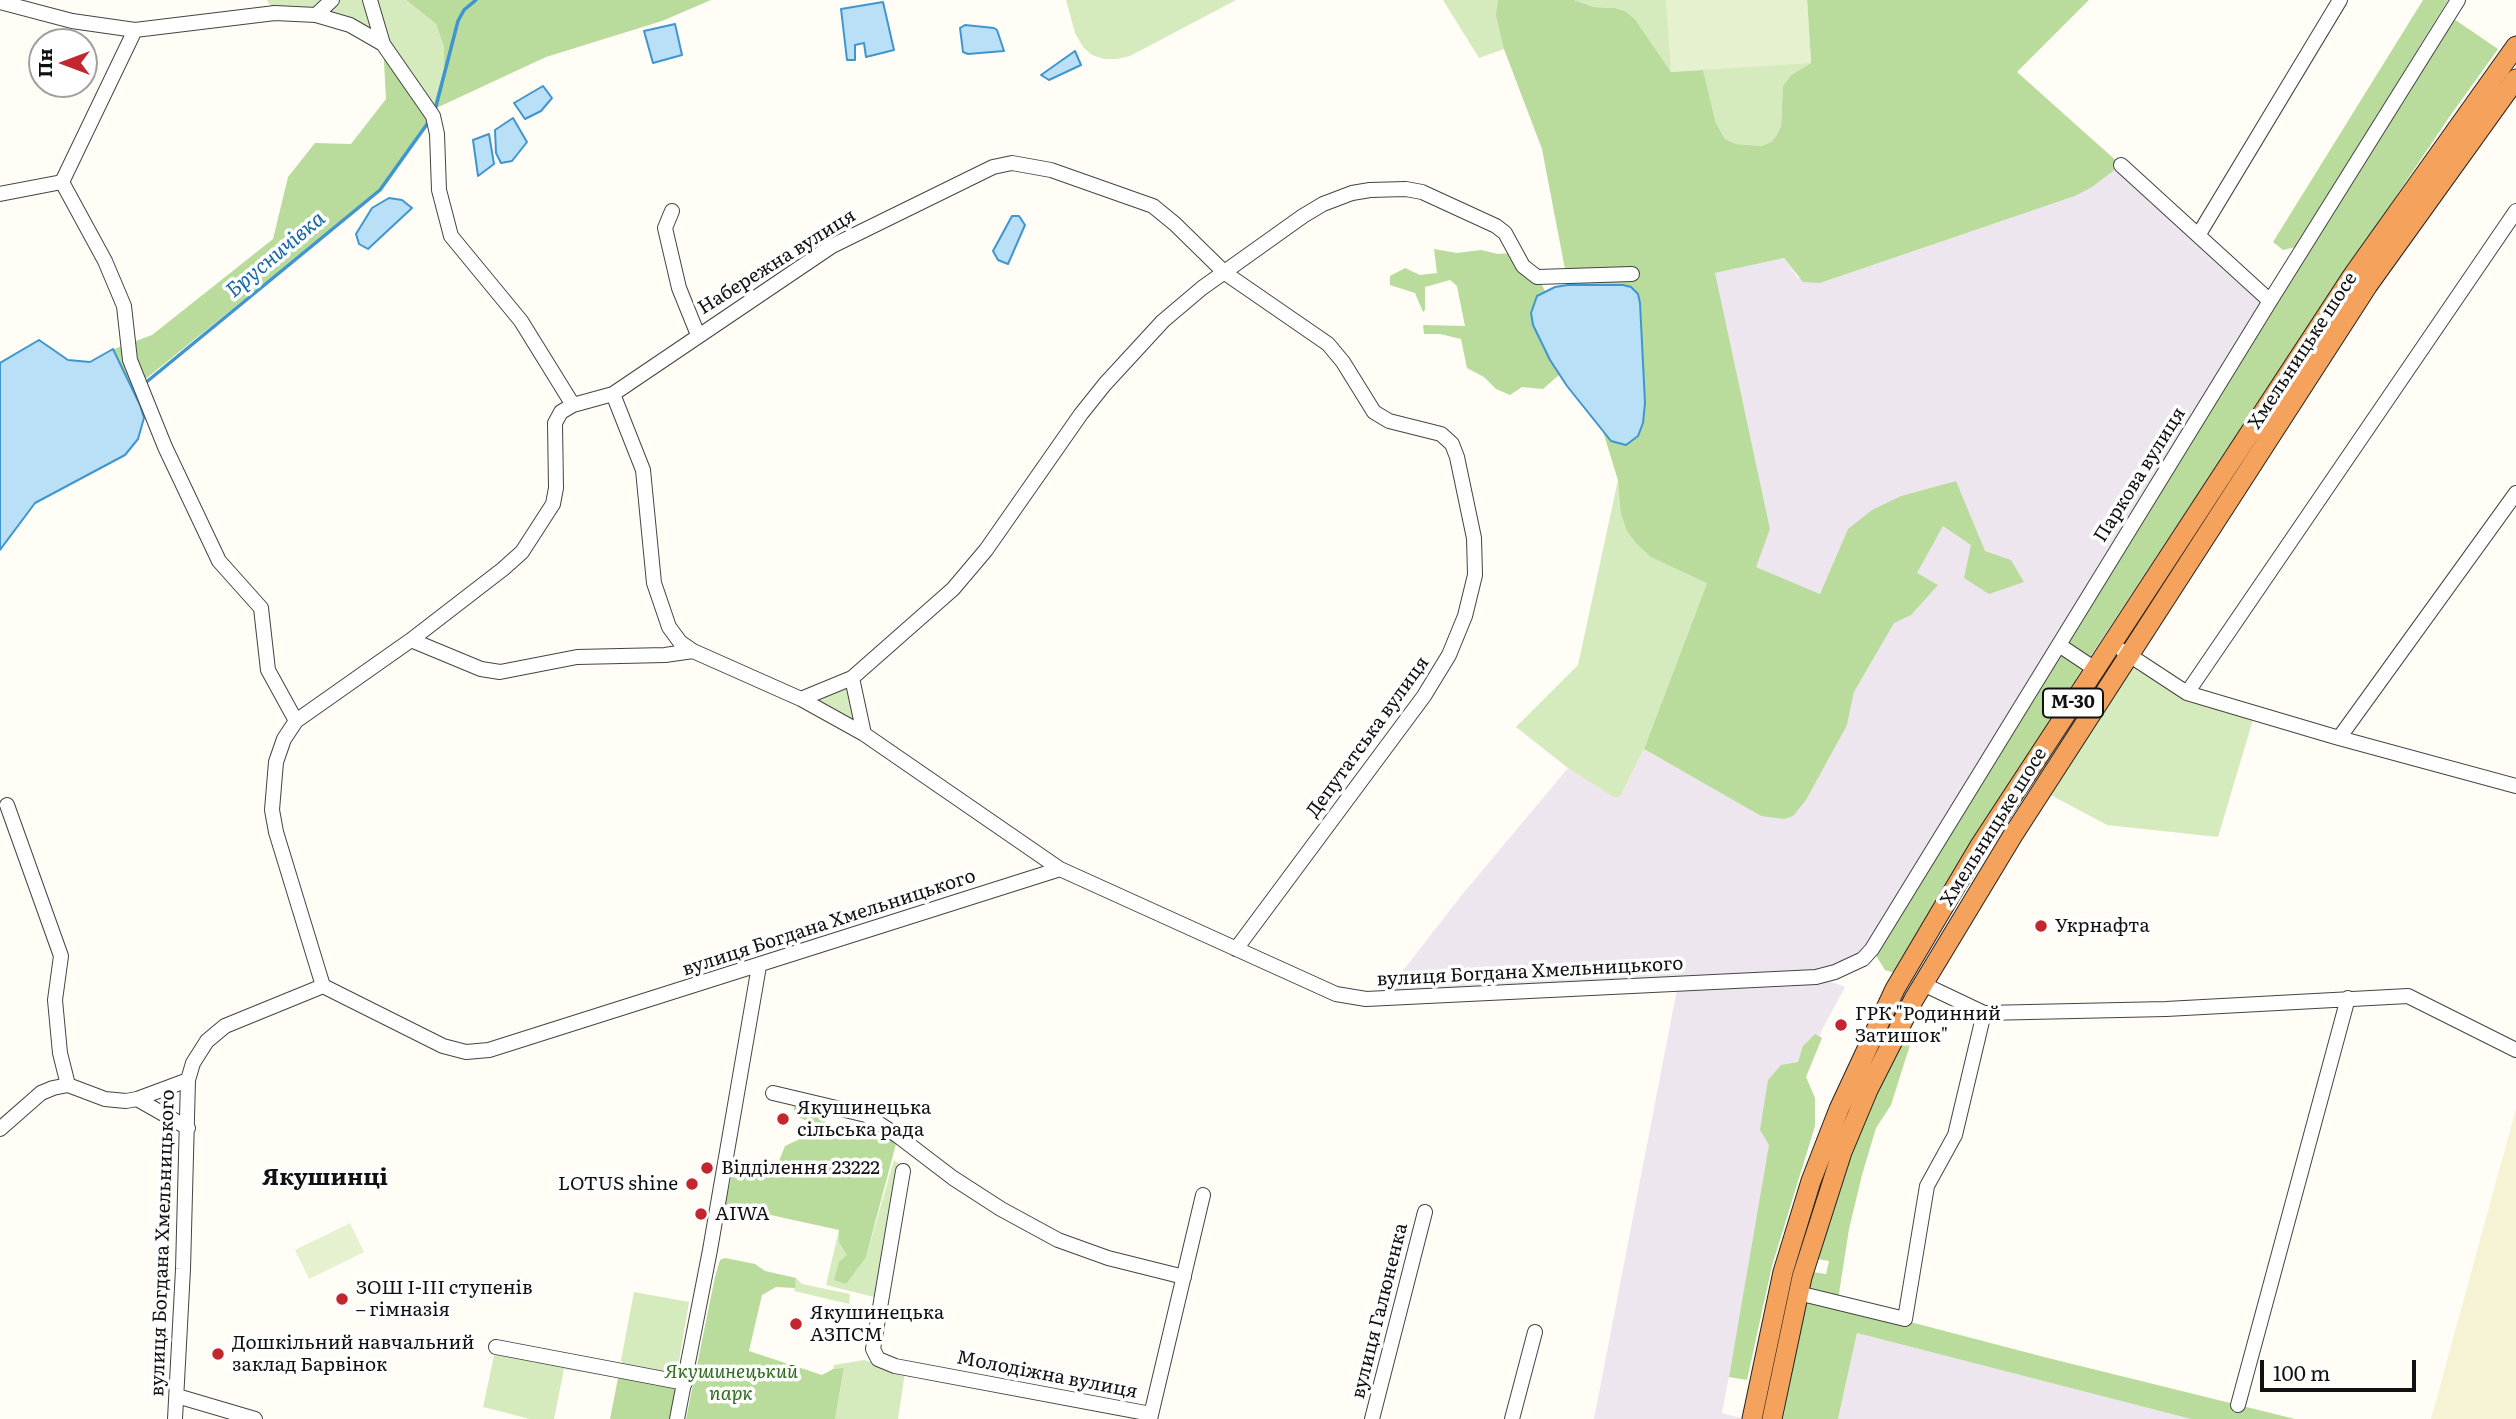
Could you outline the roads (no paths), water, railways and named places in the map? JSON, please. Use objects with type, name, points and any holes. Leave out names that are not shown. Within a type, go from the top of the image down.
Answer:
[{"type":"highway","name":"Хмельницьке шосе","points":[[1752,1419],[1783,1272],[1811,1181],[1843,1099],[1904,973],[1979,847],[2353,275],[2516,46]]},
{"type":"highway","name":"Хмельницьке шосе","points":[[1772,1419],[1798,1293],[1817,1225],[1856,1118],[1923,984],[1998,859],[2368,285],[2516,79]]},
{"type":"highway","points":[[1904,973],[1923,984]]},
{"type":"street","points":[[316,15],[332,0]]},
{"type":"street","points":[[323,986],[276,832],[272,810],[276,762],[284,739],[296,721],[411,640],[512,561],[550,512],[556,488],[555,424],[561,412],[573,405],[521,321],[451,236],[439,190],[438,134],[433,116],[383,44],[370,0]]},
{"type":"street","points":[[2199,233],[2340,0]]},
{"type":"street","name":"Паркова вулиця","points":[[1851,965],[1863,959],[1872,949],[2458,0]]},
{"type":"street","points":[[0,2],[72,21],[135,30],[275,13],[316,15],[350,25],[383,44]]},
{"type":"street","points":[[62,182],[135,30]]},
{"type":"street","name":"Набережна вулиця","points":[[573,405],[613,394],[832,246],[993,167],[1021,163],[1051,170],[1153,206],[1225,273]]},
{"type":"street","points":[[2121,164],[2270,301]]},
{"type":"street","points":[[0,194],[62,182]]},
{"type":"street","points":[[62,182],[105,261],[124,306],[130,360],[165,447],[219,561],[261,608],[268,670],[296,721]]},
{"type":"street","points":[[801,699],[852,678],[953,589],[986,551],[1064,437],[1105,384],[1163,321],[1189,298],[1323,204],[1352,193],[1392,188],[1422,192],[1496,226],[1505,233],[1523,266],[1537,277],[1632,274]]},
{"type":"street","points":[[672,211],[665,228],[679,288],[698,335]]},
{"type":"street","points":[[2187,693],[2516,211]]},
{"type":"street","name":"Депутатська вулиця","points":[[1225,273],[1328,344],[1343,362],[1367,404],[1378,416],[1396,423],[1434,431],[1447,438],[1457,457],[1475,553],[1471,595],[1457,636],[1440,672],[1236,949]]},
{"type":"street","points":[[613,394],[643,470],[654,583],[673,635],[693,651],[801,699],[864,734],[1060,869]]},
{"type":"street","points":[[2339,738],[2516,493]]},
{"type":"street","points":[[411,640],[481,669],[500,672],[577,657],[665,655],[693,651]]},
{"type":"street","points":[[2112,643],[2187,693],[2516,786]]},
{"type":"street","points":[[2059,645],[2095,668]]},
{"type":"street","points":[[852,678],[864,734]]},
{"type":"street","points":[[6,805],[61,956],[55,1000],[60,1053],[68,1085]]},
{"type":"street","name":"вулиця Богдана Хмельницького","points":[[175,1419],[188,1080],[198,1051],[215,1032],[323,986],[443,1046],[477,1052],[759,966],[1060,869],[1336,994],[1366,999],[1816,977],[1851,965]]},
{"type":"street","points":[[677,1419],[759,966]]},
{"type":"street","points":[[1923,984],[1984,1013],[2159,1009],[2408,996],[2516,1050]]},
{"type":"street","points":[[2238,1405],[2348,998]]},
{"type":"street","points":[[1798,1293],[1905,1319],[1927,1186],[1955,1135],[1984,1013]]},
{"type":"street","points":[[0,1129],[41,1093],[68,1085],[105,1099],[120,1101],[137,1099],[188,1080]]},
{"type":"street","points":[[773,1093],[866,1115],[959,1182],[1038,1231],[1100,1256],[1184,1277]]},
{"type":"street","points":[[137,1099],[188,1128]]},
{"type":"street","name":"Молодіжна вулиця","points":[[903,1171],[873,1349],[878,1359],[895,1366],[1150,1416]]},
{"type":"street","points":[[1150,1416],[1203,1195]]},
{"type":"street","name":"вулиця Галюненка","points":[[1371,1419],[1425,1212]]},
{"type":"street","points":[[1512,1419],[1535,1332]]},
{"type":"street","points":[[496,1347],[685,1383]]},
{"type":"street","points":[[177,1396],[256,1419]]},
{"type":"water","points":[[883,2],[894,50],[866,57],[864,43],[855,45],[855,60],[847,60],[841,9]]},
{"type":"water","points":[[675,24],[682,55],[653,63],[644,31]]},
{"type":"water","points":[[965,25],[997,30],[1004,51],[968,54],[963,52],[960,28]]},
{"type":"water","points":[[1075,51],[1081,65],[1049,80],[1041,75]]},
{"type":"water","points":[[543,86],[552,98],[541,111],[525,119],[514,103]]},
{"type":"water","points":[[513,118],[527,142],[512,161],[501,163],[496,153],[495,130]]},
{"type":"water","points":[[489,134],[494,164],[478,176],[473,140]]},
{"type":"water","points":[[389,198],[402,200],[412,208],[368,249],[359,244],[356,234],[372,208]]},
{"type":"water","points":[[1012,216],[1019,216],[1025,225],[1008,264],[998,260],[993,251]]},
{"type":"water","points":[[1623,285],[1631,287],[1638,294],[1645,403],[1643,423],[1638,436],[1626,445],[1611,441],[1567,386],[1550,360],[1533,325],[1531,313],[1537,296],[1555,287]]},
{"type":"water","points":[[39,340],[68,360],[90,362],[113,349],[144,418],[138,439],[125,455],[35,503],[0,550],[0,363]]},
{"type":"waterway","name":"Брусничівка","points":[[435,110],[458,21],[464,10],[476,0]]},
{"type":"waterway","name":"Брусничівка","points":[[144,384],[380,190],[430,120]]},
{"type":"place","name":"Укрнафта","points":[[2041,926]]},
{"type":"place","name":"ГРК \"Родинний Затишок\"","points":[[1841,1025]]},
{"type":"place","name":"Якушинецька сільська рада","points":[[783,1119]]},
{"type":"place","name":"Відділення 23222","points":[[707,1168]]},
{"type":"place","name":"LOTUS shine","points":[[692,1184]]},
{"type":"place","name":"AIWA","points":[[701,1214]]},
{"type":"place","name":"ЗОШ І-ІІІ ступенів – гімназія","points":[[342,1299]]},
{"type":"place","name":"Якушинецька АЗПСМ","points":[[796,1324]]},
{"type":"place","name":"Дошкільний навчальний заклад Барвінок","points":[[218,1354]]},
{"type":"district","name":"Якушинці","points":[[325,1178]]},
{"type":"park label","name":"Якушинецький парк","points":[[731,1383]]}]
